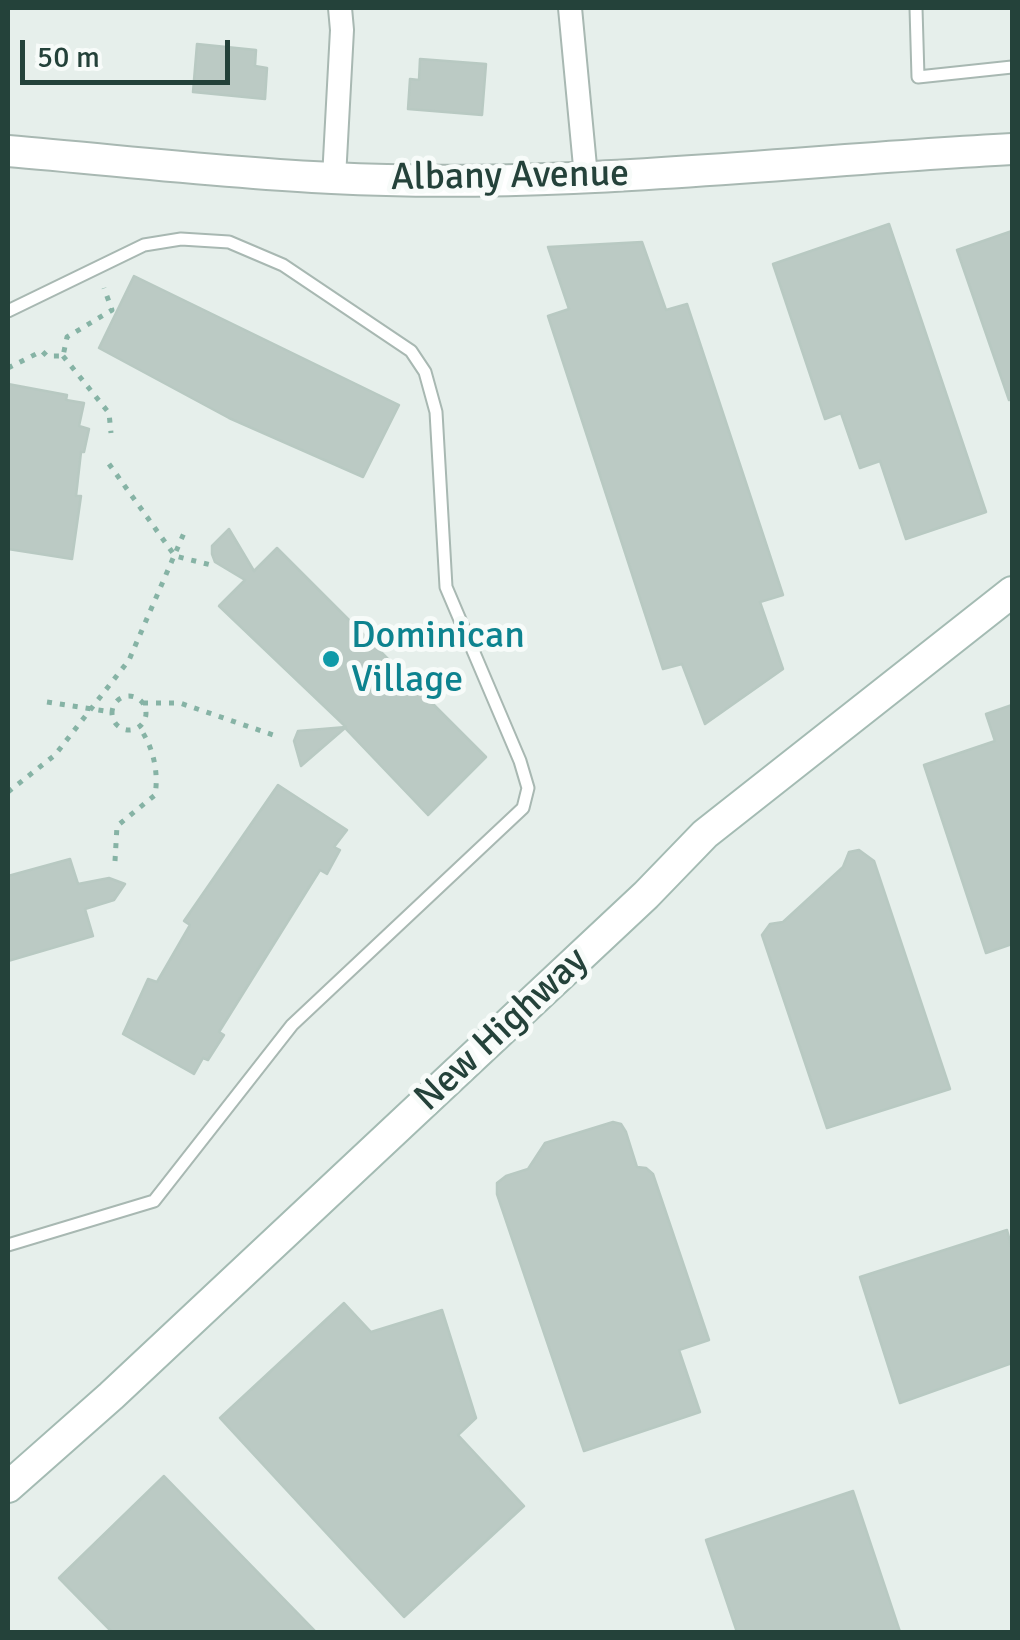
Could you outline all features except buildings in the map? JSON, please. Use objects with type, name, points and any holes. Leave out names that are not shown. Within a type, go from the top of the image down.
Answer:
[{"type":"main road","name":"Albany Avenue","points":[[8,151],[334,178],[586,177],[1012,148]]},
{"type":"main road","name":"New Highway","points":[[8,1488],[646,895],[705,834],[1012,592]]},
{"type":"street","points":[[334,178],[340,8]]},
{"type":"street","points":[[570,8],[586,177]]},
{"type":"lane","points":[[916,8],[918,77],[1012,66]]},
{"type":"lane","points":[[8,311],[144,245],[181,239],[229,242],[283,265],[411,351],[425,372],[436,412],[446,588],[528,788],[523,808],[292,1024],[154,1201],[8,1245]]},
{"type":"path","points":[[63,356],[67,337],[112,310],[104,288]]},
{"type":"path","points":[[8,368],[42,351],[47,356],[63,356]]},
{"type":"path","points":[[63,356],[109,413],[111,433]]},
{"type":"path","points":[[109,464],[175,556],[215,566]]},
{"type":"path","points":[[8,792],[55,755],[93,710],[136,648],[184,534]]},
{"type":"path","points":[[144,703],[146,719],[138,728],[122,729],[114,722],[113,704],[122,696],[134,696],[144,703],[180,703],[279,738]]},
{"type":"path","points":[[47,702],[112,712]]},
{"type":"path","points":[[115,861],[116,826],[155,796],[158,780],[145,736],[138,728]]},
{"type":"place","name":"Dominican Village","points":[[331,659]]}]
